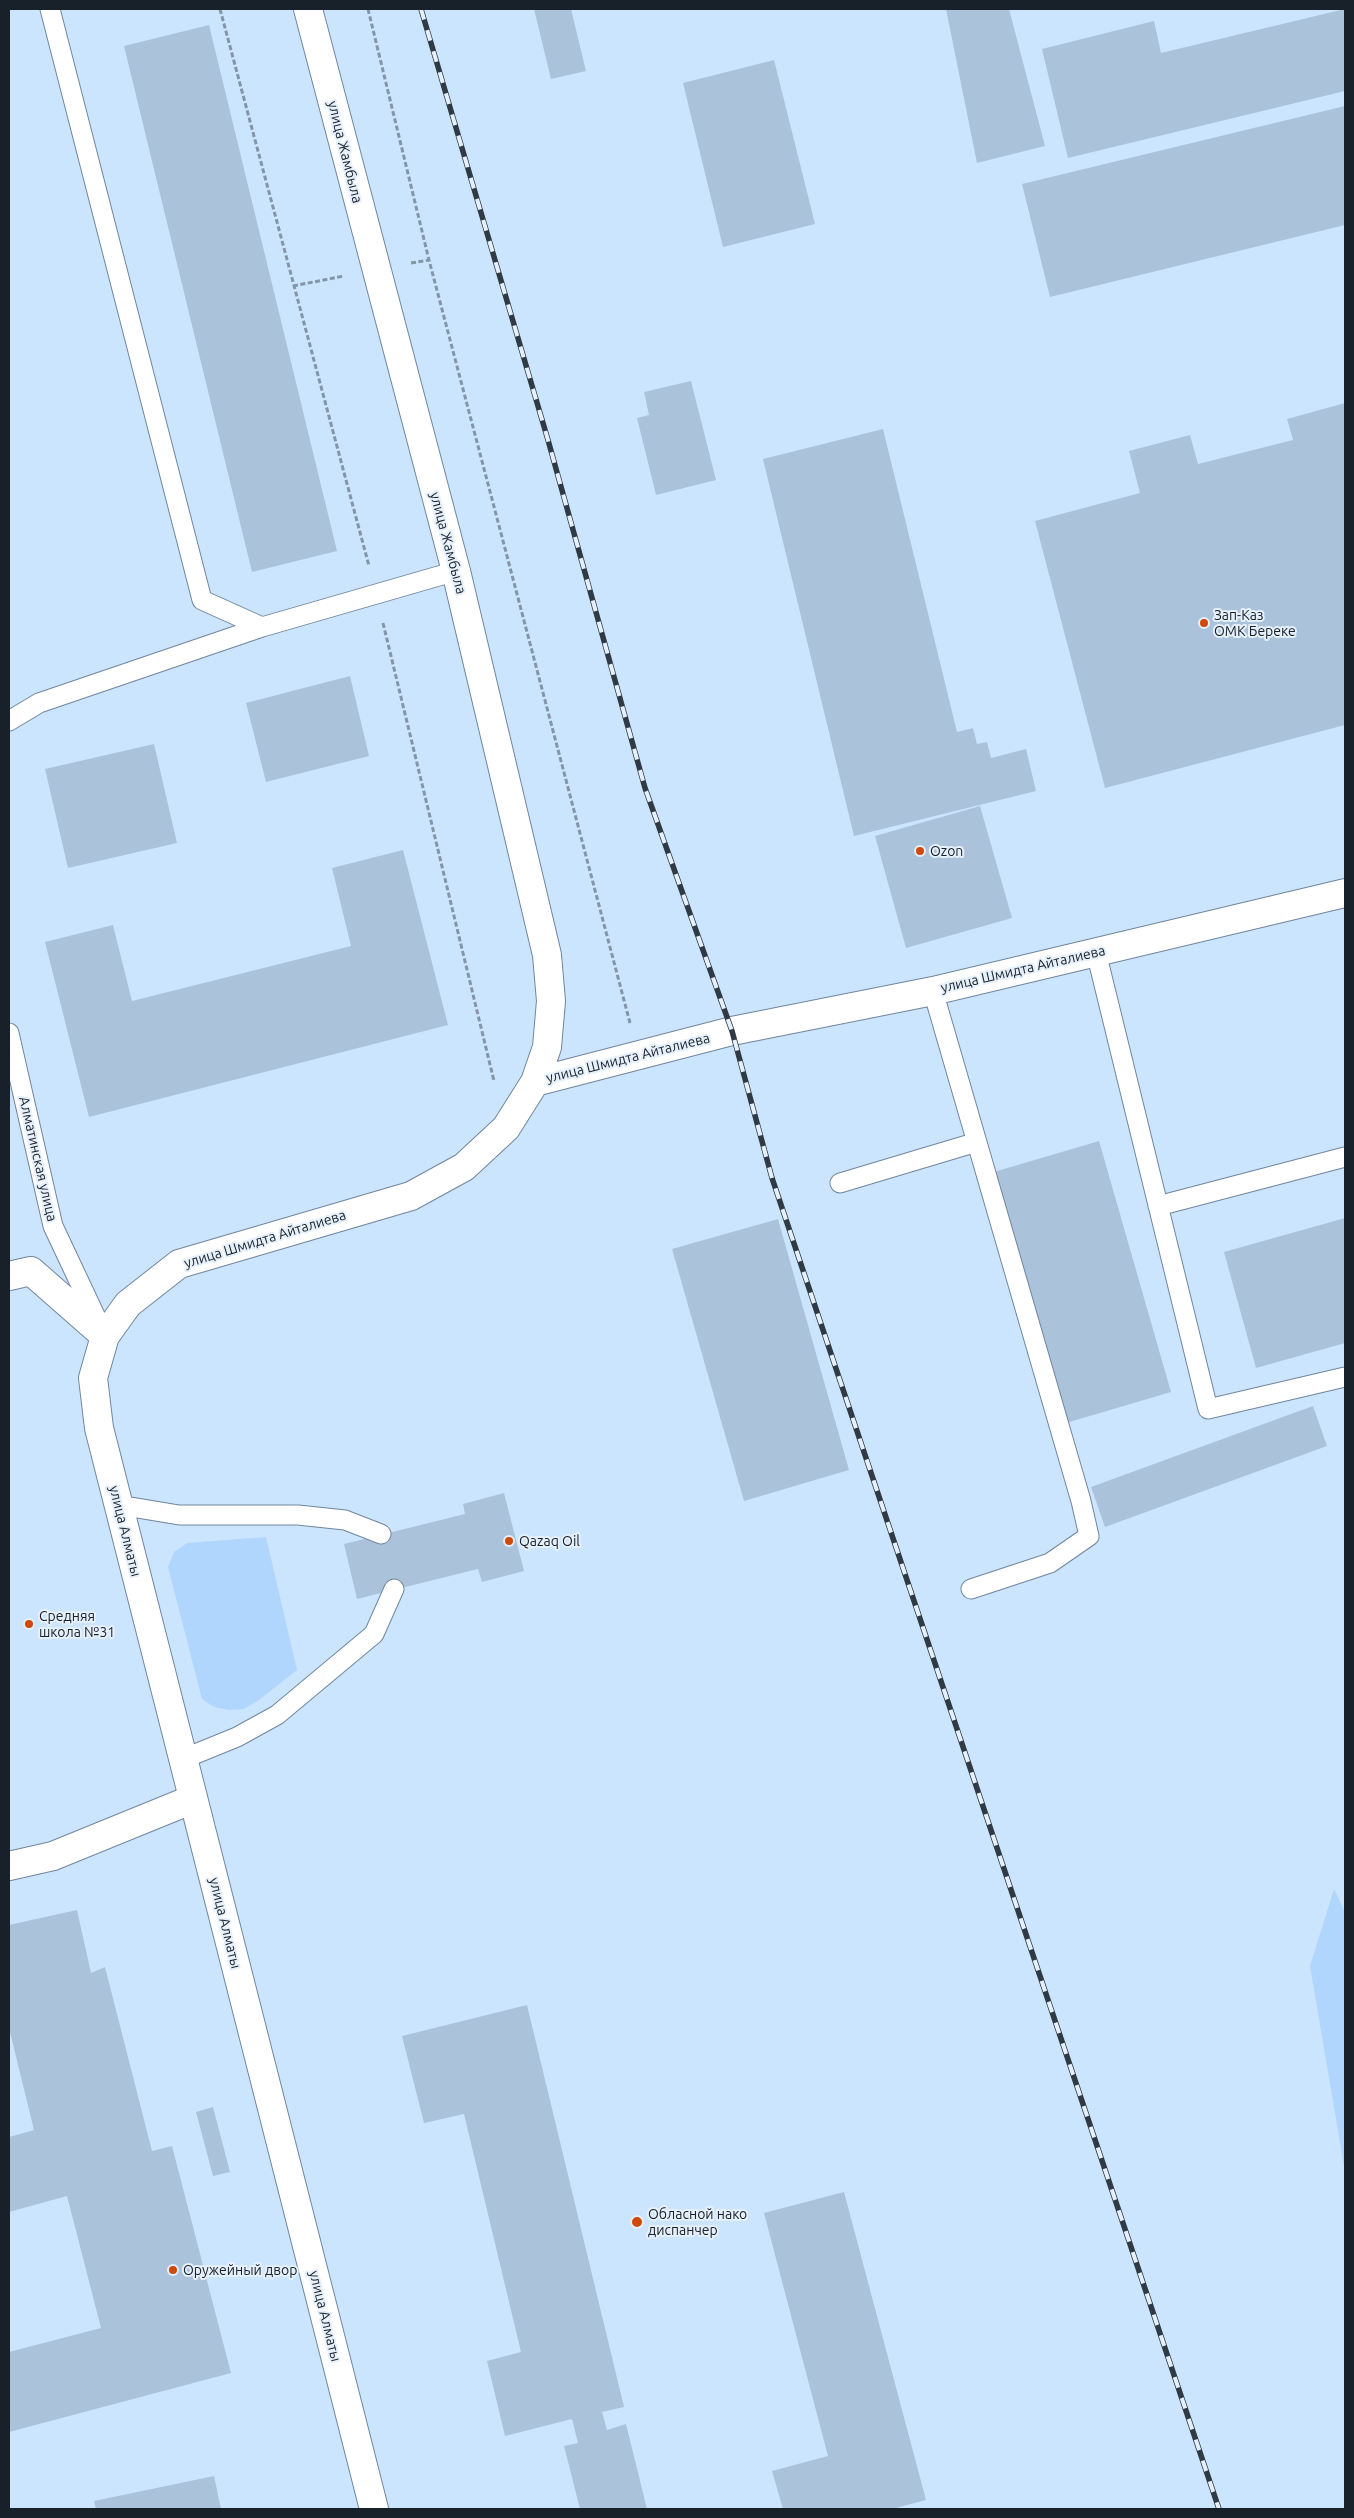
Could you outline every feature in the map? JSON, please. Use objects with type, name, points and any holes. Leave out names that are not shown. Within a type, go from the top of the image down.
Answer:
[{"type":"street","name":"улица Жамбыла","points":[[308,9],[456,571],[547,955],[551,1001],[547,1048],[535,1082]]},
{"type":"street","name":"улица Шмидта Айталиева","points":[[105,1336],[128,1304],[179,1264],[410,1196],[464,1167],[506,1128],[535,1082],[732,1031],[933,991],[1345,893]]},
{"type":"street","points":[[9,1276],[31,1271],[105,1336]]},
{"type":"street","name":"улица Алматы","points":[[105,1336],[93,1378],[99,1428],[374,2509]]},
{"type":"street","points":[[9,1866],[53,1856],[193,1799]]},
{"type":"lane","points":[[50,9],[202,600],[262,627]]},
{"type":"lane","points":[[9,721],[39,703],[262,627],[456,571]]},
{"type":"lane","points":[[1096,952],[1208,1409],[1345,1377]]},
{"type":"lane","points":[[933,991],[1082,1501],[1089,1536],[1050,1564],[971,1589]]},
{"type":"lane","name":"Алматинская улица","points":[[9,1033],[53,1226],[105,1336]]},
{"type":"lane","points":[[840,1183],[977,1142]]},
{"type":"lane","points":[[1158,1206],[1345,1157]]},
{"type":"lane","points":[[119,1505],[180,1516],[298,1515],[345,1520],[381,1534]]},
{"type":"lane","points":[[183,1759],[237,1737],[277,1715],[374,1634],[394,1589]]},
{"type":"path","points":[[368,9],[429,260],[638,1056]]},
{"type":"shaded area","points":[[266,1537],[297,1670],[259,1700],[244,1709],[228,1710],[214,1707],[202,1699],[168,1567],[174,1552],[187,1543]]},
{"type":"shaded area","points":[[1334,1889],[1345,1912],[1345,2172],[1310,1966]]},
{"type":"building","points":[[534,9],[571,9],[586,71],[551,79]]},
{"type":"building","points":[[946,9],[1009,9],[1045,146],[977,163]]},
{"type":"building","points":[[1345,9],[1345,91],[1068,158],[1042,49],[1154,21],[1161,53]]},
{"type":"building","points":[[209,25],[337,551],[252,572],[124,46]]},
{"type":"building","points":[[774,60],[815,224],[723,247],[683,83]]},
{"type":"building","points":[[1345,106],[1345,225],[1050,297],[1022,184]]},
{"type":"building","points":[[691,381],[716,480],[656,495],[637,418],[649,415],[644,392]]},
{"type":"building","name":"Зап-Каз ОМК Береке","points":[[1345,403],[1345,725],[1105,788],[1035,521],[1140,493],[1129,451],[1190,435],[1198,464],[1293,440],[1287,419]]},
{"type":"building","points":[[883,429],[957,732],[973,728],[977,744],[987,742],[991,758],[1026,749],[1036,791],[854,836],[763,459]]},
{"type":"building","points":[[350,676],[369,756],[266,782],[246,703]]},
{"type":"building","points":[[154,744],[177,843],[68,868],[45,769]]},
{"type":"building","points":[[980,806],[1012,918],[906,948],[875,836]]},
{"type":"building","points":[[403,850],[448,1025],[89,1117],[45,942],[113,925],[132,1001],[351,946],[332,868]]},
{"type":"building","points":[[1099,1141],[1171,1392],[1066,1423],[994,1172]]},
{"type":"building","points":[[1345,1218],[1345,1343],[1256,1368],[1224,1252]]},
{"type":"building","points":[[778,1219],[849,1470],[744,1501],[672,1249]]},
{"type":"building","points":[[1313,1406],[1327,1446],[1105,1527],[1091,1487]]},
{"type":"building","points":[[504,1493],[524,1571],[482,1582],[478,1569],[357,1599],[344,1544],[465,1514],[463,1504]]},
{"type":"building","points":[[77,1910],[91,1973],[105,1967],[152,2151],[172,2146],[231,2373],[9,2432],[9,2352],[101,2328],[67,2196],[9,2212],[9,2137],[34,2130],[9,2028],[9,1925]]},
{"type":"building","points":[[527,2005],[624,2407],[602,2412],[607,2430],[626,2424],[647,2509],[580,2509],[564,2446],[578,2443],[572,2419],[505,2436],[487,2361],[521,2352],[464,2114],[424,2123],[402,2036]]},
{"type":"building","points":[[213,2107],[230,2172],[213,2176],[196,2112]]},
{"type":"building","points":[[844,2192],[926,2500],[892,2509],[783,2509],[772,2471],[828,2456],[764,2213]]},
{"type":"building","points":[[214,2476],[221,2509],[96,2509],[94,2501]]},
{"type":"railway","points":[[421,9],[548,440],[645,788],[732,1031],[772,1178],[1219,2509]]},
{"type":"place","name":"Зап-Каз ОМК Береке","points":[[1204,623]]},
{"type":"place","name":"Ozon","points":[[920,851]]},
{"type":"place","name":"Qazaq Oil","points":[[509,1541]]},
{"type":"place","name":"Средняя школа №31","points":[[29,1624]]},
{"type":"place","name":"Обласной нако диспанчер","points":[[637,2222]]},
{"type":"place","name":"Оружейный двор","points":[[173,2270]]}]
